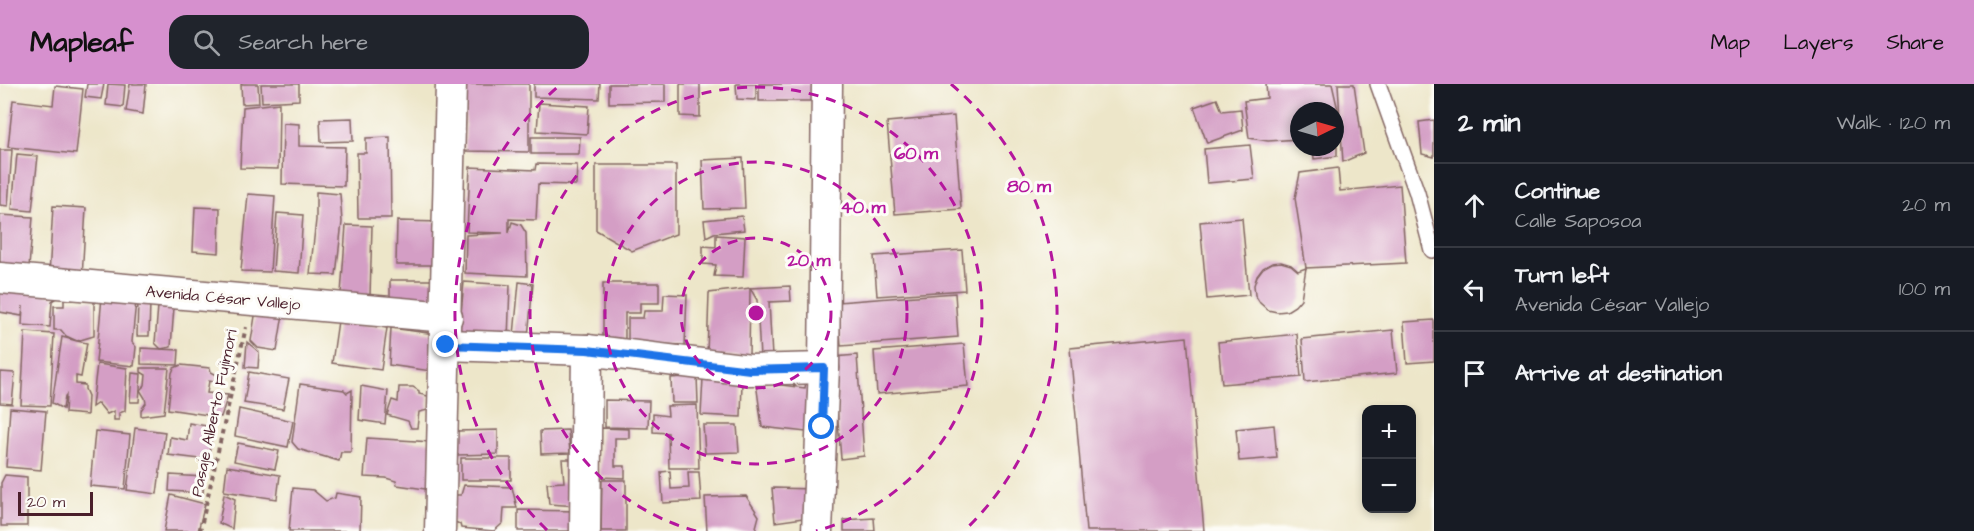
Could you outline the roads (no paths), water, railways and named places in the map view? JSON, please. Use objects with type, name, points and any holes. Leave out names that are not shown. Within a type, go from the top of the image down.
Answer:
[{"type":"street","points":[[440,531],[451,84]]},
{"type":"street","points":[[817,531],[824,368],[827,84]]},
{"type":"street","name":"Avenida César Vallejo","points":[[0,278],[252,300],[446,331],[750,370],[824,368]]},
{"type":"street","points":[[585,531],[587,350]]},
{"type":"lane","points":[[1378,84],[1417,193],[1432,249]]}]
